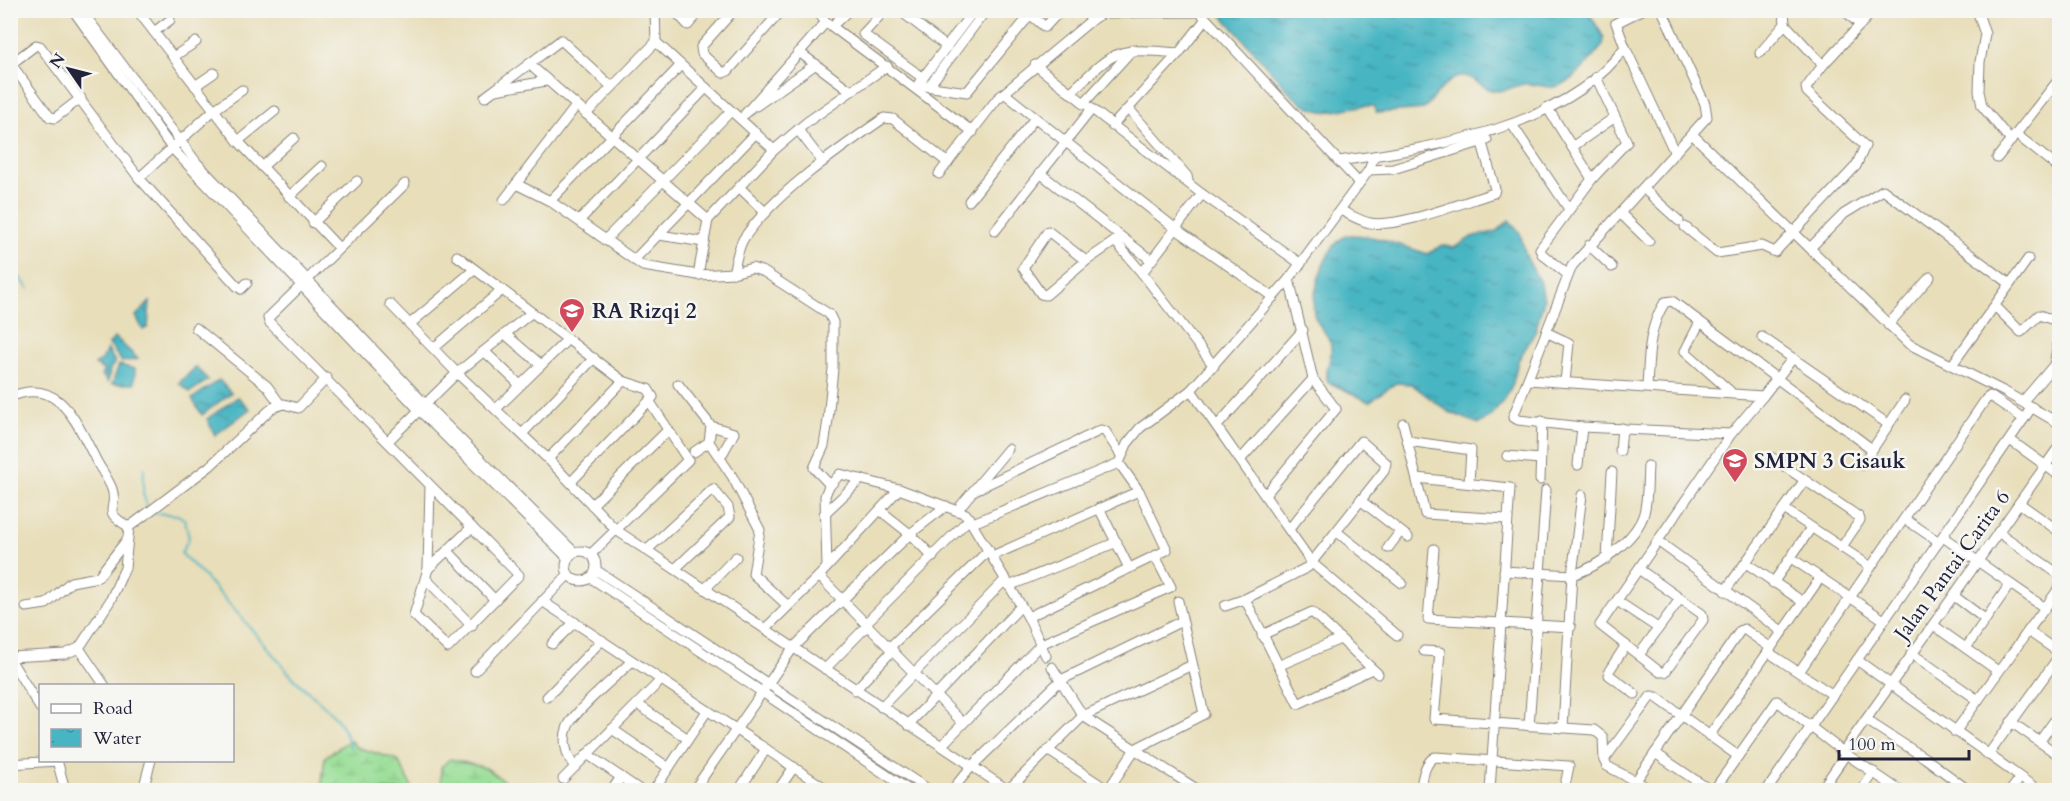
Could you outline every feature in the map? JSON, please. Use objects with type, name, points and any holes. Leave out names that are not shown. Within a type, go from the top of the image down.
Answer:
[{"type":"street","points":[[73,10],[175,144],[421,406],[571,555]]},
{"type":"street","points":[[81,10],[175,144]]},
{"type":"street","points":[[137,10],[237,141],[338,247]]},
{"type":"street","points":[[674,10],[688,25],[701,10]]},
{"type":"street","points":[[734,10],[701,48],[702,54],[723,73],[728,71],[782,10]]},
{"type":"street","points":[[816,10],[829,24],[887,66],[921,85],[967,92],[1027,13],[1048,27],[1061,10]]},
{"type":"street","points":[[742,116],[798,52],[829,24],[849,10]]},
{"type":"street","points":[[885,10],[863,34],[973,132]]},
{"type":"street","points":[[899,10],[947,47]]},
{"type":"street","points":[[921,85],[986,10]]},
{"type":"street","points":[[1642,10],[1616,23],[1675,153]]},
{"type":"street","points":[[1662,10],[1708,112],[1703,124],[1589,245],[1567,274],[1513,417],[1518,420],[1582,427],[1731,434]]},
{"type":"street","points":[[1784,10],[1785,24],[1823,65]]},
{"type":"street","points":[[1844,10],[1860,25]]},
{"type":"street","points":[[1644,189],[1682,224],[1721,254],[1762,246],[1775,252],[1856,166],[1865,153],[1862,141],[1807,92],[1807,83],[1874,10]]},
{"type":"street","points":[[1977,10],[1984,34],[1980,62],[1982,105],[2014,138],[2060,169]]},
{"type":"street","points":[[586,114],[656,42],[659,12]]},
{"type":"street","points":[[921,85],[970,12]]},
{"type":"street","points":[[939,174],[1004,93],[1094,18],[1104,13],[1201,14],[1257,71],[1359,183]]},
{"type":"street","points":[[1112,126],[1179,53],[1201,14]]},
{"type":"street","points":[[154,32],[170,20]]},
{"type":"street","points":[[1760,53],[1785,24]]},
{"type":"street","points":[[546,81],[489,93],[561,40],[612,87]]},
{"type":"street","points":[[173,57],[196,42]]},
{"type":"street","points":[[656,42],[731,111],[742,116],[774,150]]},
{"type":"street","points":[[81,98],[55,118],[50,117],[11,64],[38,45],[81,98],[139,178],[237,286],[241,289],[247,283]]},
{"type":"street","points":[[1369,170],[1393,169],[1481,140],[1508,127],[1547,107],[1596,77],[1625,46]]},
{"type":"street","points":[[1070,93],[1104,60],[1116,53],[1133,50],[1179,53]]},
{"type":"street","points":[[1083,104],[1133,50]]},
{"type":"street","points":[[798,52],[852,91]]},
{"type":"street","points":[[529,64],[708,220]]},
{"type":"street","points":[[742,116],[816,64]]},
{"type":"street","points":[[550,201],[681,65]]},
{"type":"street","points":[[1035,65],[1202,194],[1301,264]]},
{"type":"street","points":[[698,275],[708,220],[774,150],[887,66]]},
{"type":"street","points":[[195,86],[214,73]]},
{"type":"street","points":[[1567,274],[1540,252],[1592,179],[1627,142],[1596,77]]},
{"type":"street","points":[[1997,158],[2060,78]]},
{"type":"street","points":[[579,221],[706,88]]},
{"type":"street","points":[[139,178],[214,110],[242,90]]},
{"type":"street","points":[[1004,93],[1176,229],[1273,297]]},
{"type":"street","points":[[504,200],[576,106]]},
{"type":"street","points":[[1547,107],[1592,179]]},
{"type":"street","points":[[1129,109],[1187,176],[1188,183]]},
{"type":"street","points":[[994,231],[1091,110]]},
{"type":"street","points":[[237,141],[275,111]]},
{"type":"street","points":[[605,240],[731,111]]},
{"type":"street","points":[[733,273],[743,240],[766,213],[822,160],[887,117],[948,163]]},
{"type":"street","points":[[1572,147],[1614,117]]},
{"type":"street","points":[[969,201],[1035,118]]},
{"type":"street","points":[[1508,127],[1569,209]]},
{"type":"street","points":[[798,130],[822,160]]},
{"type":"street","points":[[634,260],[756,133]]},
{"type":"street","points":[[1693,135],[1909,344],[2023,401],[2060,424]]},
{"type":"street","points":[[262,167],[294,138]]},
{"type":"street","points":[[1338,160],[1481,140]]},
{"type":"street","points":[[1340,210],[1366,222],[1383,223],[1400,221],[1494,193],[1495,189],[1481,140]]},
{"type":"street","points":[[825,669],[971,520],[1120,459],[1140,428],[1191,390],[1289,279],[1369,170],[1374,156]]},
{"type":"street","points":[[289,197],[322,166]]},
{"type":"street","points":[[1040,173],[1118,239],[1151,260]]},
{"type":"street","points":[[313,223],[357,181]]},
{"type":"street","points":[[405,184],[272,313],[269,322],[327,378],[519,575],[472,626],[448,648],[415,616],[428,569],[430,485]]},
{"type":"street","points":[[516,184],[550,201],[643,266],[698,275],[733,273],[752,268],[764,272],[829,314],[833,322],[833,368],[828,420],[824,446],[814,468],[830,484]]},
{"type":"street","points":[[740,188],[766,213]]},
{"type":"street","points":[[1810,248],[1844,214],[1883,190],[2009,283]]},
{"type":"street","points":[[1142,273],[1202,194]]},
{"type":"street","points":[[1620,213],[1649,241]]},
{"type":"street","points":[[1086,261],[1048,231],[1023,268],[1043,296],[1086,261],[1118,239]]},
{"type":"street","points":[[659,235],[704,242]]},
{"type":"street","points":[[1118,239],[1214,366]]},
{"type":"street","points":[[1589,245],[1612,267]]},
{"type":"street","points":[[457,256],[623,381],[650,390],[653,395],[650,402],[571,482]]},
{"type":"street","points":[[1952,365],[2028,259]]},
{"type":"street","points":[[410,324],[474,270]]},
{"type":"street","points":[[1888,325],[1930,277]]},
{"type":"street","points":[[1266,494],[1336,409],[1313,379],[1289,279]]},
{"type":"street","points":[[434,348],[502,290]]},
{"type":"street","points":[[1647,387],[1651,331],[1665,302],[1672,301],[1872,449]]},
{"type":"street","points":[[390,304],[457,373],[548,459],[616,530],[1008,790],[1083,716],[1192,665]]},
{"type":"street","points":[[1995,306],[2021,332],[2038,315],[2060,322]]},
{"type":"street","points":[[388,441],[457,373],[531,313]]},
{"type":"street","points":[[1700,322],[1685,351],[1730,392]]},
{"type":"street","points":[[195,328],[267,386],[280,404]]},
{"type":"street","points":[[1217,426],[1303,330]]},
{"type":"street","points":[[1546,332],[1569,343],[1565,382]]},
{"type":"street","points":[[2023,401],[2054,365],[2060,332]]},
{"type":"street","points":[[505,334],[541,365]]},
{"type":"street","points":[[1762,337],[1888,424]]},
{"type":"street","points":[[496,408],[568,339]]},
{"type":"street","points":[[484,351],[520,385]]},
{"type":"street","points":[[522,434],[594,358]]},
{"type":"street","points":[[1640,570],[1702,614],[1703,620],[1665,672],[1600,628],[1731,434],[1793,358]]},
{"type":"street","points":[[39,706],[10,658],[65,654],[79,648],[110,601],[125,568],[129,527],[199,475],[272,408],[280,404],[298,408],[327,378]]},
{"type":"street","points":[[1241,459],[1313,379]]},
{"type":"street","points":[[1528,380],[1730,392],[1762,396]]},
{"type":"street","points":[[548,459],[623,381]]},
{"type":"street","points":[[678,384],[711,426],[734,433],[720,458]]},
{"type":"street","points":[[1191,390],[1290,528],[1312,563],[1397,635]]},
{"type":"street","points":[[10,397],[26,391],[40,392],[51,396],[70,412],[112,490],[110,510],[113,516],[129,527]]},
{"type":"street","points":[[1799,672],[1986,399],[1990,396],[1996,398],[2024,419]]},
{"type":"street","points":[[1862,465],[1905,400]]},
{"type":"street","points":[[591,554],[688,460],[650,402]]},
{"type":"street","points":[[1767,790],[2032,407]]},
{"type":"street","points":[[1540,480],[1542,421]]},
{"type":"street","points":[[1403,423],[1423,510],[1428,516],[1506,519]]},
{"type":"street","points":[[711,426],[709,442],[760,530],[753,574],[788,606]]},
{"type":"street","points":[[1578,465],[1582,427]]},
{"type":"street","points":[[1620,451],[1622,428]]},
{"type":"street","points":[[592,505],[668,430]]},
{"type":"street","points":[[973,491],[1101,430],[1105,431],[1139,491],[1167,549],[1028,617]]},
{"type":"street","points":[[2010,440],[2060,476]]},
{"type":"street","points":[[1225,606],[1245,599],[1302,571],[1312,563],[1387,467],[1386,463],[1361,441],[1290,528]]},
{"type":"street","points":[[1408,441],[1471,450],[1470,483]]},
{"type":"street","points":[[694,452],[709,442]]},
{"type":"street","name":"Jalan Pantai Carita 6","points":[[1821,790],[1888,686],[2060,445]]},
{"type":"street","points":[[958,509],[1008,449]]},
{"type":"street","points":[[1507,456],[1540,459]]},
{"type":"street","points":[[1771,457],[1859,517],[1860,520],[1841,548]]},
{"type":"street","points":[[1504,571],[1572,575],[1607,559],[1643,515],[1648,466]]},
{"type":"street","points":[[1607,559],[1612,472]]},
{"type":"street","points":[[827,567],[825,492],[840,474],[899,489],[958,509],[971,520],[991,553],[1028,617],[1046,656]]},
{"type":"street","points":[[1417,478],[1510,488],[1506,519],[1490,790]]},
{"type":"street","points":[[824,514],[861,479]]},
{"type":"street","points":[[1725,591],[1804,481]]},
{"type":"street","points":[[647,550],[713,489],[728,507],[730,517],[675,569]]},
{"type":"street","points":[[765,629],[819,576],[899,489]]},
{"type":"street","points":[[1529,726],[1546,490]]},
{"type":"street","points":[[855,690],[891,649],[991,553],[1139,491]]},
{"type":"street","points":[[1563,728],[1571,627],[1572,575],[1582,495]]},
{"type":"street","points":[[1360,500],[1404,534],[1388,548]]},
{"type":"street","points":[[2019,503],[2060,532]]},
{"type":"street","points":[[694,790],[793,648],[910,534],[946,506]]},
{"type":"street","points":[[1099,508],[1129,568]]},
{"type":"street","points":[[1784,509],[1871,567]]},
{"type":"street","points":[[881,511],[910,534],[933,557]]},
{"type":"street","points":[[1905,519],[1978,561],[2044,608]]},
{"type":"street","points":[[428,569],[472,527]]},
{"type":"street","points":[[1773,583],[1811,528]]},
{"type":"street","points":[[1337,532],[1401,583]]},
{"type":"street","points":[[1998,532],[2060,575]]},
{"type":"street","points":[[26,607],[46,604],[66,584],[98,578],[126,541]]},
{"type":"street","points":[[881,707],[1007,583],[1117,542]]},
{"type":"street","points":[[1659,542],[1782,632]]},
{"type":"street","points":[[1434,549],[1428,619],[1501,621],[1571,627]]},
{"type":"street","points":[[448,551],[495,600]]},
{"type":"street","points":[[583,551],[591,554],[596,562],[593,574],[579,582],[568,575],[565,567],[571,555],[583,551]]},
{"type":"street","points":[[941,746],[962,722],[1041,644],[1171,587],[1155,555]]},
{"type":"street","points":[[705,589],[736,557]]},
{"type":"street","points":[[1791,558],[1884,621]]},
{"type":"street","points":[[1746,563],[1803,603]]},
{"type":"street","points":[[593,574],[764,688],[909,790]]},
{"type":"street","points":[[475,671],[568,575]]},
{"type":"street","points":[[819,576],[962,722]]},
{"type":"street","points":[[1709,736],[1820,578]]},
{"type":"street","points":[[426,579],[472,626]]},
{"type":"street","points":[[1966,648],[2010,584]]},
{"type":"street","points":[[1955,732],[2060,587]]},
{"type":"street","points":[[1954,596],[1985,619]]},
{"type":"street","points":[[1245,599],[1262,635],[1298,704],[1375,671],[1312,612],[1262,635]]},
{"type":"street","points":[[1639,655],[1680,599]]},
{"type":"street","points":[[542,601],[794,767],[823,789]]},
{"type":"street","points":[[1049,751],[1108,790],[1135,749],[1204,714],[1178,601]]},
{"type":"street","points":[[1617,602],[1658,628]]},
{"type":"street","points":[[908,725],[1021,606]]},
{"type":"street","points":[[952,790],[971,767],[1061,680],[1182,621]]},
{"type":"street","points":[[552,644],[575,622]]},
{"type":"street","points":[[1933,625],[1998,671]]},
{"type":"street","points":[[1635,782],[1740,631],[1744,629],[1833,695]]},
{"type":"street","points":[[1988,755],[2060,654],[2028,631]]},
{"type":"street","points":[[1278,666],[1340,639]]},
{"type":"street","points":[[547,697],[602,640]]},
{"type":"street","points":[[1626,645],[1609,671],[1609,675],[1635,694]]},
{"type":"street","points":[[79,648],[103,684]]},
{"type":"street","points":[[1424,651],[1440,652],[1434,719],[1594,730],[1602,734],[1604,760],[1607,766],[1652,790]]},
{"type":"street","points":[[1911,653],[1977,700]]},
{"type":"street","points":[[1857,660],[1888,686],[2038,790]]},
{"type":"street","points":[[575,766],[567,755],[569,725],[632,662]]},
{"type":"street","points":[[1052,667],[1083,716],[1198,790]]},
{"type":"street","points":[[563,779],[661,680]]},
{"type":"street","points":[[764,688],[929,790]]},
{"type":"street","points":[[1604,760],[1651,696],[1656,697],[1738,756]]},
{"type":"street","points":[[1656,753],[1712,790],[1778,701],[1844,753],[1899,790]]},
{"type":"street","points":[[637,704],[688,739]]},
{"type":"street","points":[[654,790],[707,711]]},
{"type":"street","points":[[2039,742],[2060,713]]},
{"type":"street","points":[[1866,720],[1925,758],[1968,790]]},
{"type":"street","points":[[2011,722],[2060,756]]},
{"type":"street","points":[[612,729],[669,768]]},
{"type":"street","points":[[739,790],[766,749]]},
{"type":"street","points":[[587,754],[640,790]]},
{"type":"street","points":[[1426,790],[1421,786],[1431,759],[1492,759],[1569,766],[1564,790]]},
{"type":"street","points":[[10,764],[41,762]]},
{"type":"street","points":[[57,762],[65,790]]},
{"type":"street","points":[[143,790],[150,762]]},
{"type":"street","points":[[778,790],[794,767]]},
{"type":"street","points":[[1862,790],[1874,772]]},
{"type":"street","points":[[612,790],[621,777]]},
{"type":"street","points":[[2011,790],[2020,778]]},
{"type":"street","points":[[2056,790],[2060,784]]},
{"type":"green space","points":[[350,740],[356,747],[398,760],[413,790],[321,790],[325,757]]},
{"type":"green space","points":[[450,759],[486,768],[516,790],[441,790],[441,767]]},
{"type":"water","points":[[1218,11],[1588,11],[1604,38],[1603,45],[1581,70],[1568,81],[1554,87],[1526,84],[1495,91],[1462,76],[1446,84],[1424,109],[1377,113],[1373,106],[1360,106],[1325,111],[1316,110],[1294,97]]},
{"type":"water","points":[[1509,220],[1520,233],[1526,256],[1541,285],[1544,300],[1535,332],[1518,361],[1513,383],[1506,397],[1492,415],[1479,424],[1449,412],[1411,384],[1396,383],[1369,402],[1328,382],[1327,372],[1331,347],[1329,338],[1315,318],[1313,305],[1322,267],[1335,245],[1351,235],[1370,237],[1428,254],[1442,245],[1453,248],[1472,237],[1493,233]]},
{"type":"water","points":[[150,302],[148,327],[143,330],[136,316]]},
{"type":"water","points":[[115,337],[138,359],[122,362],[109,344]]},
{"type":"water","points":[[107,349],[115,362],[110,369],[108,382],[102,375],[104,370],[95,365],[102,360]]},
{"type":"water","points":[[119,365],[135,369],[134,384],[112,384]]},
{"type":"water","points":[[196,367],[208,380],[190,392],[179,383]]},
{"type":"water","points":[[219,380],[231,393],[202,415],[192,399]]},
{"type":"water","points":[[238,397],[250,409],[215,435],[207,419]]},
{"type":"waterway","points":[[10,266],[29,289]]},
{"type":"waterway","points":[[144,468],[143,494],[148,508]]},
{"type":"waterway","points":[[154,513],[178,515],[185,520],[189,538],[181,553],[298,683],[333,714],[340,723],[350,747]]},
{"type":"place","name":"RA Rizqi 2","points":[[572,334]]},
{"type":"place","name":"SMPN 3 Cisauk","points":[[1735,484]]}]
